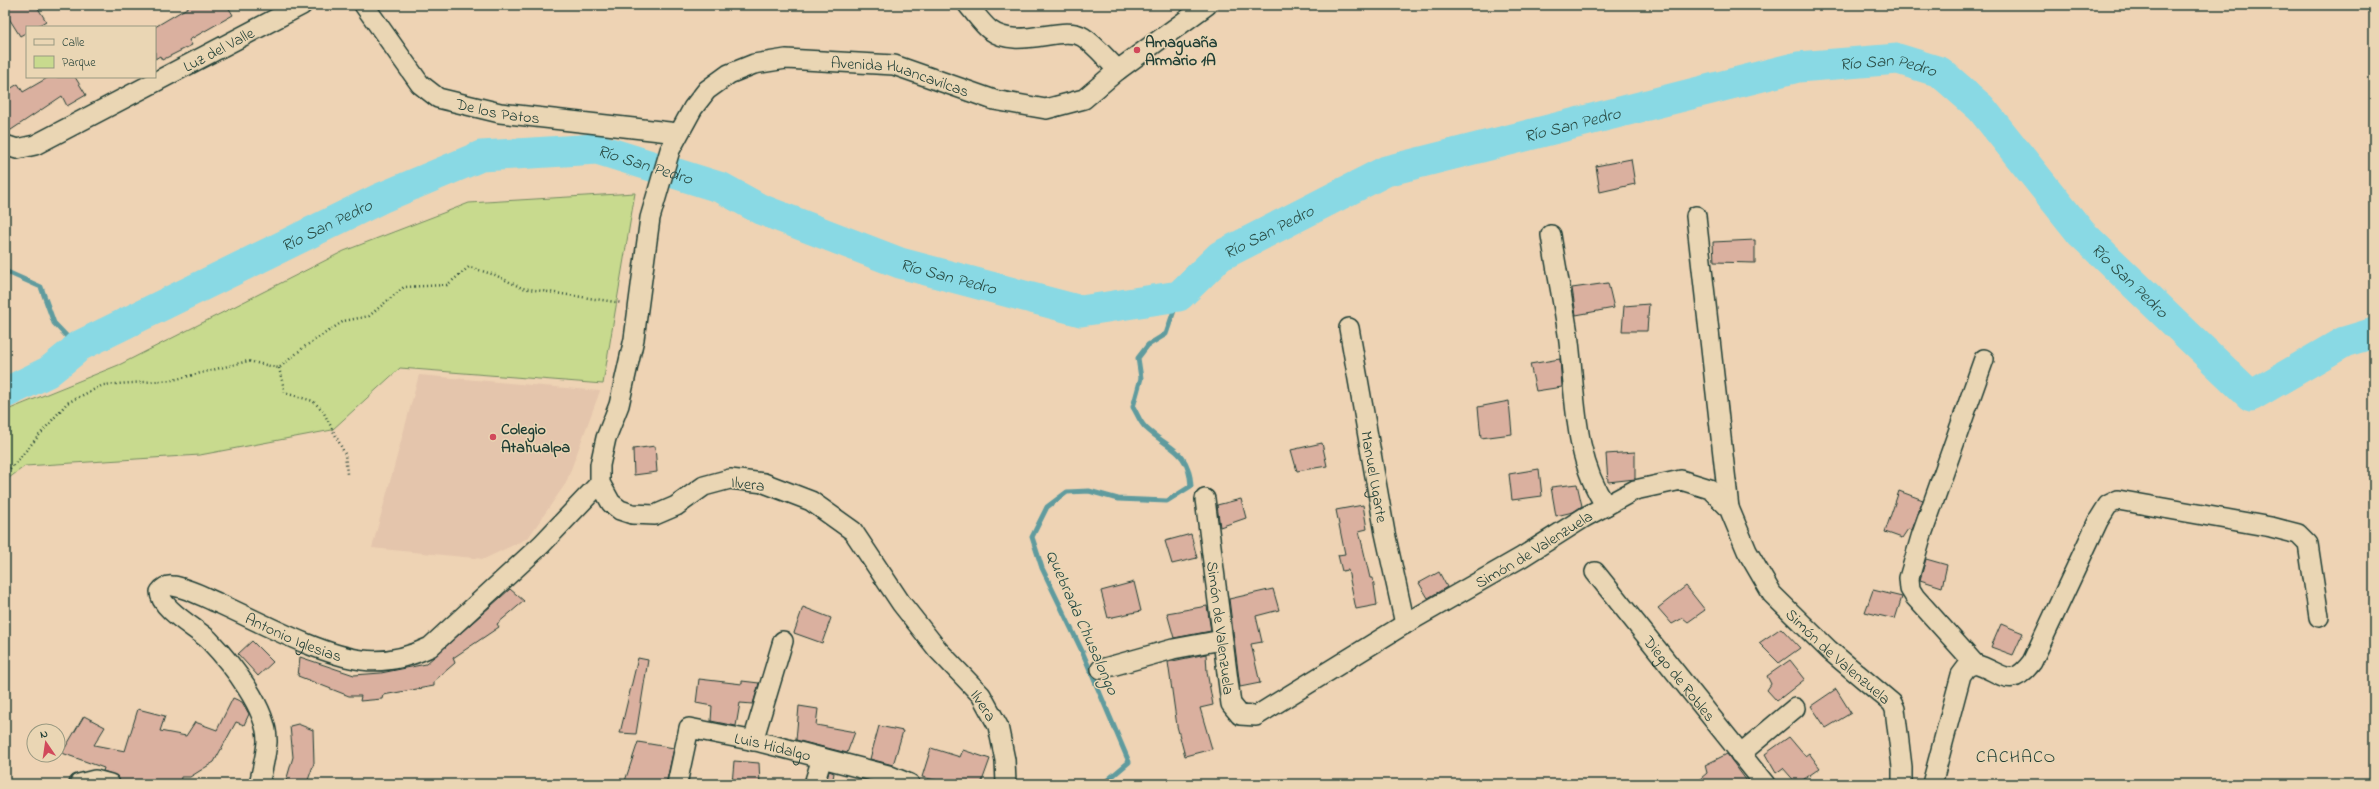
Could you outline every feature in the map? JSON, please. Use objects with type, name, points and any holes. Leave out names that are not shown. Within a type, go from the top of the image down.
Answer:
[{"type":"street","name":"Luz del Valle","points":[[5,145],[17,149],[35,145],[302,5]]},
{"type":"street","name":"De los Patos","points":[[364,5],[420,84],[438,98],[500,113],[678,133]]},
{"type":"street","points":[[968,5],[991,31],[1011,38],[1036,39],[1072,33],[1082,37],[1118,70]]},
{"type":"street","name":"Avenida Huancavilcas","points":[[638,306],[650,218],[670,150],[678,133],[707,90],[729,74],[754,64],[786,59],[894,65],[994,100],[1046,109],[1084,99],[1118,70],[1207,5]]},
{"type":"street","points":[[1696,216],[1729,508]]},
{"type":"street","points":[[1551,235],[1568,335],[1582,450],[1594,488],[1606,506]]},
{"type":"street","points":[[600,483],[600,465],[606,438],[619,405],[634,339],[638,306]]},
{"type":"street","name":"Manuel Ugarte","points":[[1349,328],[1385,533],[1405,624]]},
{"type":"street","points":[[1984,359],[1921,537],[1909,578],[1910,589],[1915,597],[1975,664],[1989,668],[2008,679],[2014,679],[2024,672],[2032,662],[2108,505],[2118,500],[2271,527],[2298,534],[2308,544],[2318,617]]},
{"type":"street","name":"Ilvera","points":[[600,483],[611,503],[620,510],[632,514],[655,515],[676,506],[704,486],[730,479],[764,483],[811,501],[853,530],[901,603],[938,650],[981,695],[998,726],[1005,760],[1006,784]]},
{"type":"street","name":"Simón de Valenzuela","points":[[1204,499],[1231,704],[1240,715],[1256,716],[1405,624],[1635,490],[1680,480],[1710,489],[1729,508],[1748,551],[1772,594],[1829,650],[1892,703],[1895,709],[1902,767],[1902,784]]},
{"type":"street","name":"Antonio Iglesias","points":[[259,784],[267,741],[262,714],[252,694],[209,640],[163,603],[160,592],[164,588],[171,586],[198,594],[332,653],[362,660],[391,659],[414,655],[430,647],[542,544],[600,483]]},
{"type":"street","name":"Diego de Robles","points":[[1595,572],[1765,784]]},
{"type":"street","points":[[1101,669],[1173,649],[1222,640]]},
{"type":"street","points":[[753,741],[783,641]]},
{"type":"street","points":[[1932,784],[1961,675],[1967,667],[1975,664]]},
{"type":"street","points":[[1740,754],[1795,708]]},
{"type":"street","name":"Luis Hidalgo","points":[[677,784],[689,728],[753,741],[822,758],[888,775],[910,784]]},
{"type":"street","points":[[814,784],[822,758]]},
{"type":"street","points":[[79,784],[95,780],[110,784]]},
{"type":"path","points":[[279,368],[304,347],[344,322],[369,316],[404,288],[447,285],[469,267],[495,275],[522,288],[638,306]]},
{"type":"path","points":[[5,475],[67,403],[103,385],[173,380],[248,361],[279,368]]},
{"type":"path","points":[[279,368],[285,393],[313,401],[323,411],[345,454],[347,474]]},
{"type":"shaded area","name":"Colegio Atahualpa","points":[[419,375],[600,391],[566,483],[528,538],[484,559],[372,548]]},
{"type":"green space","points":[[635,193],[603,384],[400,368],[332,430],[200,455],[25,466],[5,481],[5,411],[121,364],[344,251],[469,203]]},
{"type":"building","points":[[5,5],[36,5],[46,21],[38,26],[26,26],[26,33],[20,36],[5,12]]},
{"type":"building","points":[[192,5],[227,5],[233,15],[189,40],[192,45],[162,60],[160,56],[156,58],[156,26]]},
{"type":"building","points":[[47,78],[76,78],[86,95],[67,106],[62,96],[5,134],[5,92],[18,84],[23,92]]},
{"type":"building","points":[[1631,159],[1635,184],[1600,192],[1596,166]]},
{"type":"building","points":[[1755,240],[1755,263],[1714,262],[1713,242]]},
{"type":"building","points":[[1608,283],[1614,308],[1576,315],[1572,288]]},
{"type":"building","points":[[1649,304],[1647,331],[1622,331],[1624,306]]},
{"type":"building","points":[[1560,359],[1562,387],[1536,391],[1530,364]]},
{"type":"building","points":[[1509,401],[1512,434],[1481,438],[1478,407]]},
{"type":"building","points":[[1322,443],[1327,466],[1297,471],[1291,450]]},
{"type":"building","points":[[655,446],[657,472],[634,475],[633,449]]},
{"type":"building","points":[[1635,452],[1635,479],[1608,482],[1606,454]]},
{"type":"building","points":[[1539,469],[1542,496],[1512,500],[1509,474]]},
{"type":"building","points":[[1577,484],[1582,506],[1573,512],[1556,516],[1551,487]]},
{"type":"building","points":[[1899,491],[1923,500],[1912,530],[1908,529],[1902,538],[1885,532]]},
{"type":"building","points":[[1241,499],[1246,518],[1220,527],[1217,505]]},
{"type":"building","points":[[1363,505],[1367,529],[1359,531],[1370,578],[1373,578],[1377,605],[1356,609],[1348,570],[1342,571],[1338,555],[1345,554],[1336,510]]},
{"type":"building","points":[[1191,534],[1197,558],[1172,564],[1165,541]]},
{"type":"building","points":[[1926,559],[1947,565],[1942,587],[1920,580]]},
{"type":"building","points":[[1439,572],[1447,587],[1428,598],[1419,583]]},
{"type":"building","points":[[1134,582],[1141,611],[1108,618],[1101,591]]},
{"type":"building","points":[[1686,586],[1705,610],[1688,622],[1683,618],[1672,624],[1658,608]]},
{"type":"building","points":[[510,589],[524,601],[497,624],[499,627],[453,658],[455,663],[434,681],[434,686],[383,695],[382,699],[360,701],[361,696],[349,696],[298,676],[300,657],[354,675],[381,673],[426,664]]},
{"type":"building","points":[[1273,589],[1279,610],[1256,616],[1262,642],[1251,644],[1260,683],[1240,687],[1229,599]]},
{"type":"building","points":[[1873,590],[1902,597],[1895,619],[1865,612]]},
{"type":"building","points":[[1207,606],[1211,631],[1174,638],[1167,613]]},
{"type":"building","points":[[803,607],[831,618],[822,643],[794,633]]},
{"type":"building","points":[[2001,624],[2023,633],[2013,655],[1991,647]]},
{"type":"building","points":[[1781,628],[1800,648],[1779,663],[1759,643]]},
{"type":"building","points":[[252,641],[273,662],[258,676],[238,654]]},
{"type":"building","points":[[1206,654],[1207,672],[1213,705],[1200,708],[1212,749],[1185,756],[1177,726],[1168,662]]},
{"type":"building","points":[[638,658],[648,660],[636,734],[620,733]]},
{"type":"building","points":[[1790,660],[1805,679],[1777,701],[1767,690],[1771,684],[1767,676]]},
{"type":"building","points":[[699,679],[742,684],[742,681],[759,683],[753,704],[740,703],[736,726],[711,721],[712,706],[696,703]]},
{"type":"building","points":[[1836,689],[1851,713],[1826,728],[1811,706]]},
{"type":"building","points":[[233,698],[242,702],[249,714],[244,725],[236,722],[214,762],[190,777],[181,777],[180,784],[121,784],[117,776],[103,771],[104,768],[66,754],[66,746],[84,716],[105,727],[94,745],[125,751],[138,709],[165,716],[160,731],[186,736],[195,722],[217,730]]},
{"type":"building","points":[[799,706],[818,709],[816,725],[855,732],[847,753],[796,740]]},
{"type":"building","points":[[298,724],[313,730],[314,763],[307,783],[286,781],[293,757],[290,726]]},
{"type":"building","points":[[879,726],[903,731],[893,765],[870,759]]},
{"type":"building","points":[[1789,737],[1805,756],[1809,753],[1820,768],[1797,784],[1783,768],[1776,773],[1765,754]]},
{"type":"building","points":[[638,742],[674,748],[666,784],[624,784]]},
{"type":"building","points":[[931,748],[960,757],[963,750],[990,759],[981,784],[952,784],[922,777]]},
{"type":"building","points":[[1727,754],[1749,784],[1694,784],[1707,773],[1705,765]]},
{"type":"building","points":[[734,761],[759,763],[760,784],[732,784]]},
{"type":"building","points":[[829,771],[834,773],[832,784],[826,784]]},
{"type":"waterway","name":"Río San Pedro","points":[[5,393],[48,372],[77,347],[381,198],[481,156],[597,149],[722,188],[760,209],[900,263],[1081,311],[1179,296],[1220,256],[1386,171],[1798,67],[1898,59],[1940,72],[1981,108],[2081,233],[2251,396],[2344,342],[2374,333]]},
{"type":"waterway","points":[[5,271],[41,287],[54,323],[77,347]]},
{"type":"waterway","name":"Quebrada Chusalongo","points":[[1103,784],[1129,762],[1082,651],[1042,568],[1032,537],[1047,507],[1067,492],[1089,491],[1118,499],[1167,501],[1191,486],[1186,464],[1182,457],[1144,426],[1133,407],[1141,378],[1138,358],[1148,345],[1166,334],[1179,296]]},
{"type":"place","name":"Amaguaña Armario 1A","points":[[1137,50]]},
{"type":"place","name":"Colegio Atahualpa","points":[[493,437]]},
{"type":"district","name":"CACHACO","points":[[2016,756]]}]
